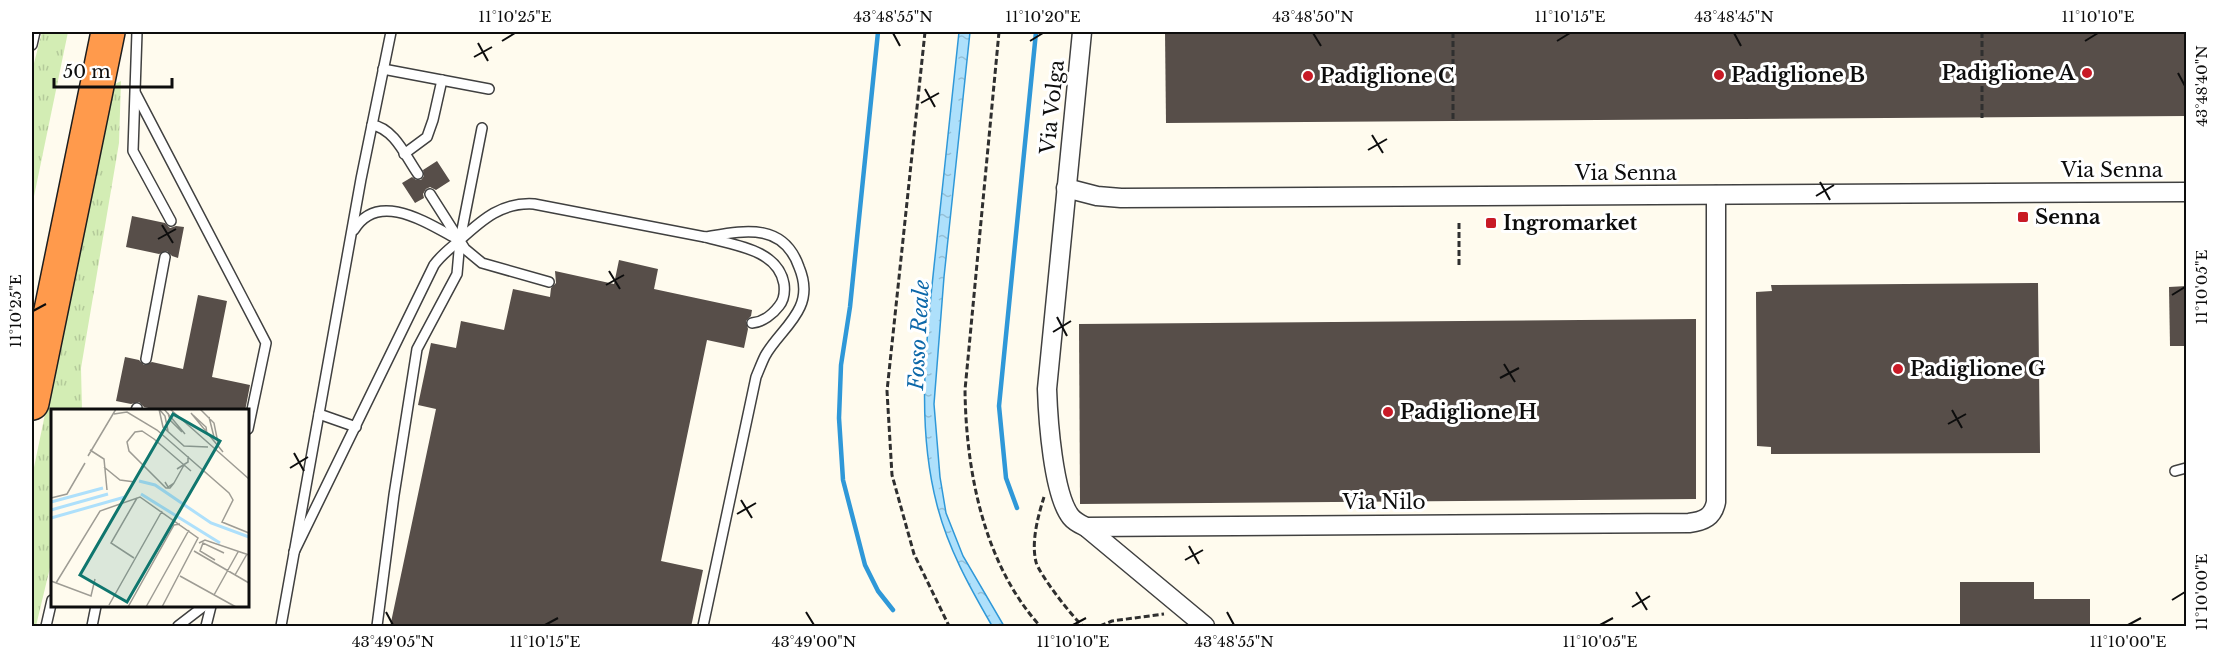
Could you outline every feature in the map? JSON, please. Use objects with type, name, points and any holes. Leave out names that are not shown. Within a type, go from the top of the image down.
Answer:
[{"type":"highway","points":[[32,291],[84,32]]},
{"type":"highway","points":[[32,403],[108,32]]},
{"type":"street","name":"Via Volga","points":[[1066,188],[1082,32]]},
{"type":"street","name":"Via Senna","points":[[1066,188],[1096,196],[1121,198],[2187,192]]},
{"type":"street","points":[[1066,188],[1047,389],[1048,428],[1062,497],[1068,513],[1076,522],[1086,527],[1205,627]]},
{"type":"street","name":"Via Nilo","points":[[1086,527],[1697,522],[1710,516],[1714,510],[1716,437],[1716,195]]},
{"type":"lane","points":[[32,45],[35,32]]},
{"type":"lane","points":[[137,32],[133,151],[171,221]]},
{"type":"lane","points":[[281,627],[349,243],[391,32]]},
{"type":"lane","points":[[383,69],[489,89]]},
{"type":"lane","points":[[404,154],[427,137],[442,80]]},
{"type":"lane","points":[[136,94],[266,344],[249,424]]},
{"type":"lane","points":[[372,125],[384,129],[418,174]]},
{"type":"lane","points":[[377,627],[394,495],[417,349],[457,274],[460,240],[482,128]]},
{"type":"lane","points":[[430,194],[465,249],[482,263],[549,282]]},
{"type":"lane","points":[[294,552],[434,265],[442,254],[485,216],[495,211],[525,204],[705,237],[760,252],[774,264],[782,275],[785,291],[780,305],[762,321],[752,323]]},
{"type":"lane","points":[[349,243],[359,222],[376,211],[410,215],[460,240]]},
{"type":"lane","points":[[703,627],[756,377],[765,356],[794,318],[801,304],[804,289],[798,263],[779,238],[753,230],[705,237]]},
{"type":"lane","points":[[146,359],[165,257]]},
{"type":"lane","points":[[319,414],[356,427]]},
{"type":"lane","points":[[2175,471],[2187,468]]},
{"type":"lane","points":[[46,627],[51,604]]},
{"type":"lane","points":[[92,627],[96,607]]},
{"type":"lane","points":[[178,627],[203,607]]},
{"type":"lane","points":[[206,627],[210,607]]},
{"type":"path","points":[[925,32],[887,391],[892,475],[914,554],[949,627]]},
{"type":"path","points":[[999,32],[965,390],[965,412],[969,463],[977,501],[993,547],[1008,579],[1040,627]]},
{"type":"path","points":[[1453,32],[1454,122]]},
{"type":"path","points":[[1982,32],[1982,118]]},
{"type":"path","points":[[1459,223],[1459,267]]},
{"type":"path","points":[[1055,467],[1042,504],[1034,539],[1036,563],[1062,603],[1083,627]]},
{"type":"path","points":[[1100,627],[1112,621],[1187,611]]},
{"type":"green space","points":[[42,32],[68,32],[32,206],[32,71]]},
{"type":"green space","points":[[121,81],[119,143],[81,368],[82,409],[51,409],[51,563],[36,626],[32,626],[32,477],[113,85]]},
{"type":"water","points":[[959,32],[970,32],[944,277],[934,404],[940,477],[946,513],[963,556],[1004,626],[992,626],[953,552],[937,505],[926,441],[927,345]]},
{"type":"building","points":[[1165,32],[2187,32],[2187,116],[1166,123]]},
{"type":"building","points":[[437,161],[450,181],[436,190],[430,187],[426,189],[423,194],[424,198],[415,203],[402,183],[412,177],[421,180],[424,176],[423,170]]},
{"type":"building","points":[[132,216],[165,223],[170,228],[184,227],[178,258],[167,251],[159,254],[126,247]]},
{"type":"building","points":[[619,260],[658,269],[654,289],[752,310],[751,316],[746,321],[748,329],[744,348],[707,340],[661,561],[703,570],[691,627],[390,627],[436,409],[418,405],[431,343],[456,348],[461,321],[504,330],[513,289],[550,297],[551,288],[556,283],[555,271],[614,284]]},
{"type":"building","name":"Padiglione G","points":[[2038,283],[2040,453],[1771,454],[1771,447],[1757,446],[1756,292],[1772,291],[1771,285]]},
{"type":"building","points":[[2187,286],[2187,346],[2170,346],[2169,287]]},
{"type":"building","points":[[198,295],[227,301],[212,377],[250,385],[245,409],[153,409],[144,407],[139,402],[131,404],[116,401],[125,357],[139,360],[144,365],[152,362],[183,369]]},
{"type":"building","name":"Padiglione H","points":[[1696,319],[1696,499],[1080,504],[1079,324]]},
{"type":"building","points":[[1960,582],[2034,582],[2034,599],[2090,599],[2090,627],[1960,627]]},
{"type":"waterway","points":[[878,32],[850,307],[841,365],[839,418],[843,480],[865,565],[878,591],[893,610]]},
{"type":"waterway","points":[[1017,508],[1006,478],[999,406],[1036,32]]},
{"type":"place","name":"Padiglione A","points":[[2087,73]]},
{"type":"place","name":"Padiglione B","points":[[1719,75]]},
{"type":"place","name":"Padiglione C","points":[[1308,76]]},
{"type":"place","name":"Senna","points":[[2023,217]]},
{"type":"place","name":"Ingromarket","points":[[1491,223]]},
{"type":"place","name":"Padiglione G","points":[[1898,369]]},
{"type":"place","name":"Padiglione H","points":[[1388,412]]},
{"type":"water label","name":"Fosso Reale","points":[[919,335]]}]
